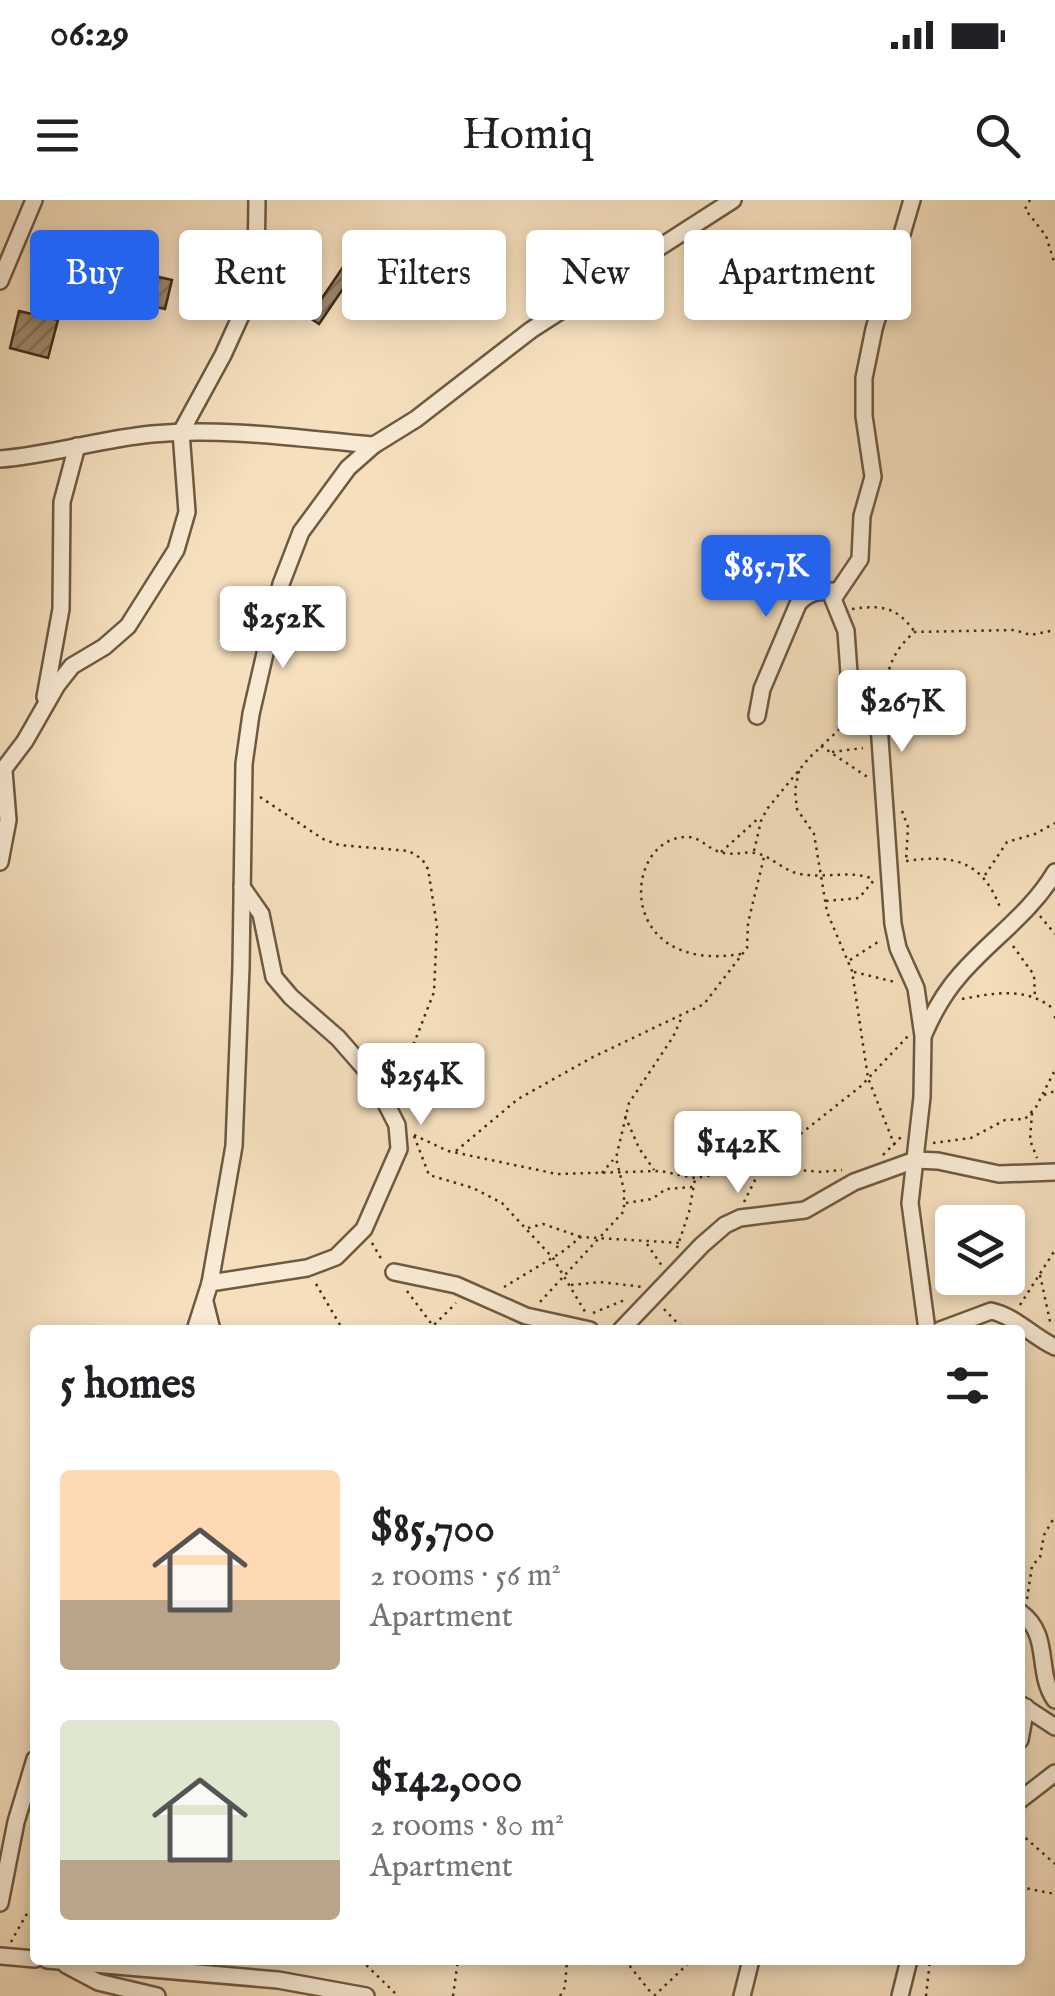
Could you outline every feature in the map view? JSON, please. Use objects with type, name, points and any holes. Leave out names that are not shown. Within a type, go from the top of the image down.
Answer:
[{"type":"street","points":[[0,280],[34,200]]},
{"type":"street","points":[[0,862],[8,820],[2,772],[72,666],[128,626],[176,550],[187,512],[181,432],[243,310],[256,269],[257,200]]},
{"type":"street","points":[[197,1325],[210,1283],[234,1146],[243,788],[250,714],[280,584],[300,532],[348,468],[374,445],[532,330],[734,200]]},
{"type":"street","points":[[912,200],[874,329],[864,378],[864,416],[873,477],[862,516],[860,559],[833,599],[846,630],[850,687],[875,712],[883,786],[882,878],[894,931],[916,988],[922,1031],[922,1096],[910,1160],[910,1203],[926,1325]]},
{"type":"street","points":[[0,459],[128,436],[181,432],[374,445]]},
{"type":"street","points":[[44,706],[61,609],[62,502],[77,446]]},
{"type":"street","points":[[756,716],[762,688],[798,604],[805,595],[817,590],[836,591]]},
{"type":"street","points":[[922,1031],[942,998],[973,960],[1031,906],[1055,872]]},
{"type":"street","points":[[210,1283],[307,1268],[336,1257],[364,1229],[399,1149],[397,1125],[382,1094],[338,1038],[280,986],[271,968],[261,914],[242,887]]},
{"type":"street","points":[[625,1325],[647,1295],[725,1225],[740,1218],[805,1210],[910,1160],[938,1161],[999,1174],[1052,1172]]},
{"type":"street","points":[[394,1272],[456,1285],[526,1316],[567,1325]]},
{"type":"street","points":[[205,1302],[211,1325]]},
{"type":"street","points":[[953,1325],[991,1311],[1018,1325]]},
{"type":"street","points":[[1025,1330],[1055,1347]]},
{"type":"street","points":[[1025,1617],[1041,1638],[1044,1680],[1055,1700]]},
{"type":"street","points":[[1025,1707],[1055,1727]]},
{"type":"street","points":[[1025,1796],[1055,1774]]},
{"type":"street","points":[[0,1903],[30,1776]]},
{"type":"street","points":[[0,1956],[30,1959]]},
{"type":"street","points":[[66,1965],[98,1982],[157,1996]]},
{"type":"street","points":[[104,1965],[278,1980],[366,1996]]},
{"type":"street","points":[[742,1996],[750,1965]]},
{"type":"street","points":[[900,1996],[909,1965]]},
{"type":"path","points":[[1030,200],[1025,209],[1046,236],[1055,266]]},
{"type":"path","points":[[837,611],[889,608],[898,612],[915,632]]},
{"type":"path","points":[[886,700],[888,672],[898,650],[915,632],[1014,630],[1031,635],[1055,630]]},
{"type":"path","points":[[720,852],[764,814],[821,746],[848,721],[856,694]]},
{"type":"path","points":[[830,752],[855,751],[879,739]]},
{"type":"path","points":[[821,746],[883,786]]},
{"type":"path","points":[[799,771],[795,801],[800,816],[814,834],[819,877],[832,928],[852,972],[868,1078],[910,1160],[934,1142],[964,1140],[998,1122],[1020,1122],[1032,1113],[1055,1070]]},
{"type":"path","points":[[243,788],[323,839],[339,845],[410,851],[428,869],[437,926],[434,992],[400,1084],[382,1094]]},
{"type":"path","points":[[899,805],[908,827],[906,861]]},
{"type":"path","points":[[754,852],[764,814]]},
{"type":"path","points":[[985,876],[1006,842],[1055,824]]},
{"type":"path","points":[[743,953],[707,958],[670,946],[652,927],[641,902],[640,887],[646,865],[674,840],[691,837],[720,852],[754,852],[788,870],[819,877],[882,878]]},
{"type":"path","points":[[455,1152],[518,1099],[593,1057],[704,1004],[747,948],[748,923],[764,856]]},
{"type":"path","points":[[825,900],[858,898],[906,861],[959,862],[974,867],[985,876],[996,895],[1014,951],[1034,975],[1035,997]]},
{"type":"path","points":[[1031,906],[1055,934]]},
{"type":"path","points":[[848,961],[894,931]]},
{"type":"path","points":[[852,972],[916,988]]},
{"type":"path","points":[[942,998],[997,992],[1035,997],[1055,1010]]},
{"type":"path","points":[[526,1316],[566,1276],[596,1237],[620,1218],[625,1203],[616,1158],[625,1116],[632,1096],[673,1037],[682,1016]]},
{"type":"path","points":[[740,1218],[744,1201],[763,1167],[784,1144],[818,1121],[922,1031]]},
{"type":"path","points":[[1043,1096],[1055,1091]]},
{"type":"path","points":[[1032,1113],[1030,1140],[1052,1172]]},
{"type":"path","points":[[625,1116],[655,1172]]},
{"type":"path","points":[[397,1125],[455,1152],[550,1173],[655,1172],[695,1178],[763,1167],[850,1170],[873,1175]]},
{"type":"path","points":[[412,1134],[430,1175],[496,1199],[527,1228],[566,1276],[587,1316],[632,1298]]},
{"type":"path","points":[[601,1174],[616,1158]]},
{"type":"path","points":[[680,1243],[695,1178]]},
{"type":"path","points":[[625,1203],[652,1199],[674,1187],[694,1187]]},
{"type":"path","points":[[527,1228],[543,1224],[581,1237],[702,1245]]},
{"type":"path","points":[[364,1229],[376,1252],[433,1325]]},
{"type":"path","points":[[438,1325],[462,1297],[481,1297],[553,1258],[581,1237]]},
{"type":"path","points":[[646,1243],[671,1274]]},
{"type":"path","points":[[1011,1319],[1055,1250]]},
{"type":"path","points":[[307,1268],[340,1325]]},
{"type":"path","points":[[1040,1276],[1055,1347]]},
{"type":"path","points":[[571,1285],[600,1282],[649,1288],[647,1295],[679,1325]]},
{"type":"path","points":[[1025,1600],[1032,1566],[1040,1557],[1044,1535],[1055,1516]]},
{"type":"path","points":[[1025,1837],[1055,1864]]},
{"type":"path","points":[[1025,1888],[1055,1894]]},
{"type":"path","points":[[11,1942],[30,1912]]},
{"type":"path","points":[[365,1965],[398,1996]]},
{"type":"path","points":[[453,1996],[457,1965]]},
{"type":"path","points":[[560,1996],[565,1987],[567,1965]]},
{"type":"path","points":[[629,1965],[653,1996],[687,1965]]},
{"type":"path","points":[[926,1996],[929,1965]]},
{"type":"building","points":[[342,268],[342,290],[322,320],[322,298]]},
{"type":"building","points":[[159,277],[172,280],[165,309],[159,308]]},
{"type":"building","points":[[19,311],[30,314],[30,320],[58,320],[48,358],[10,348]]}]
